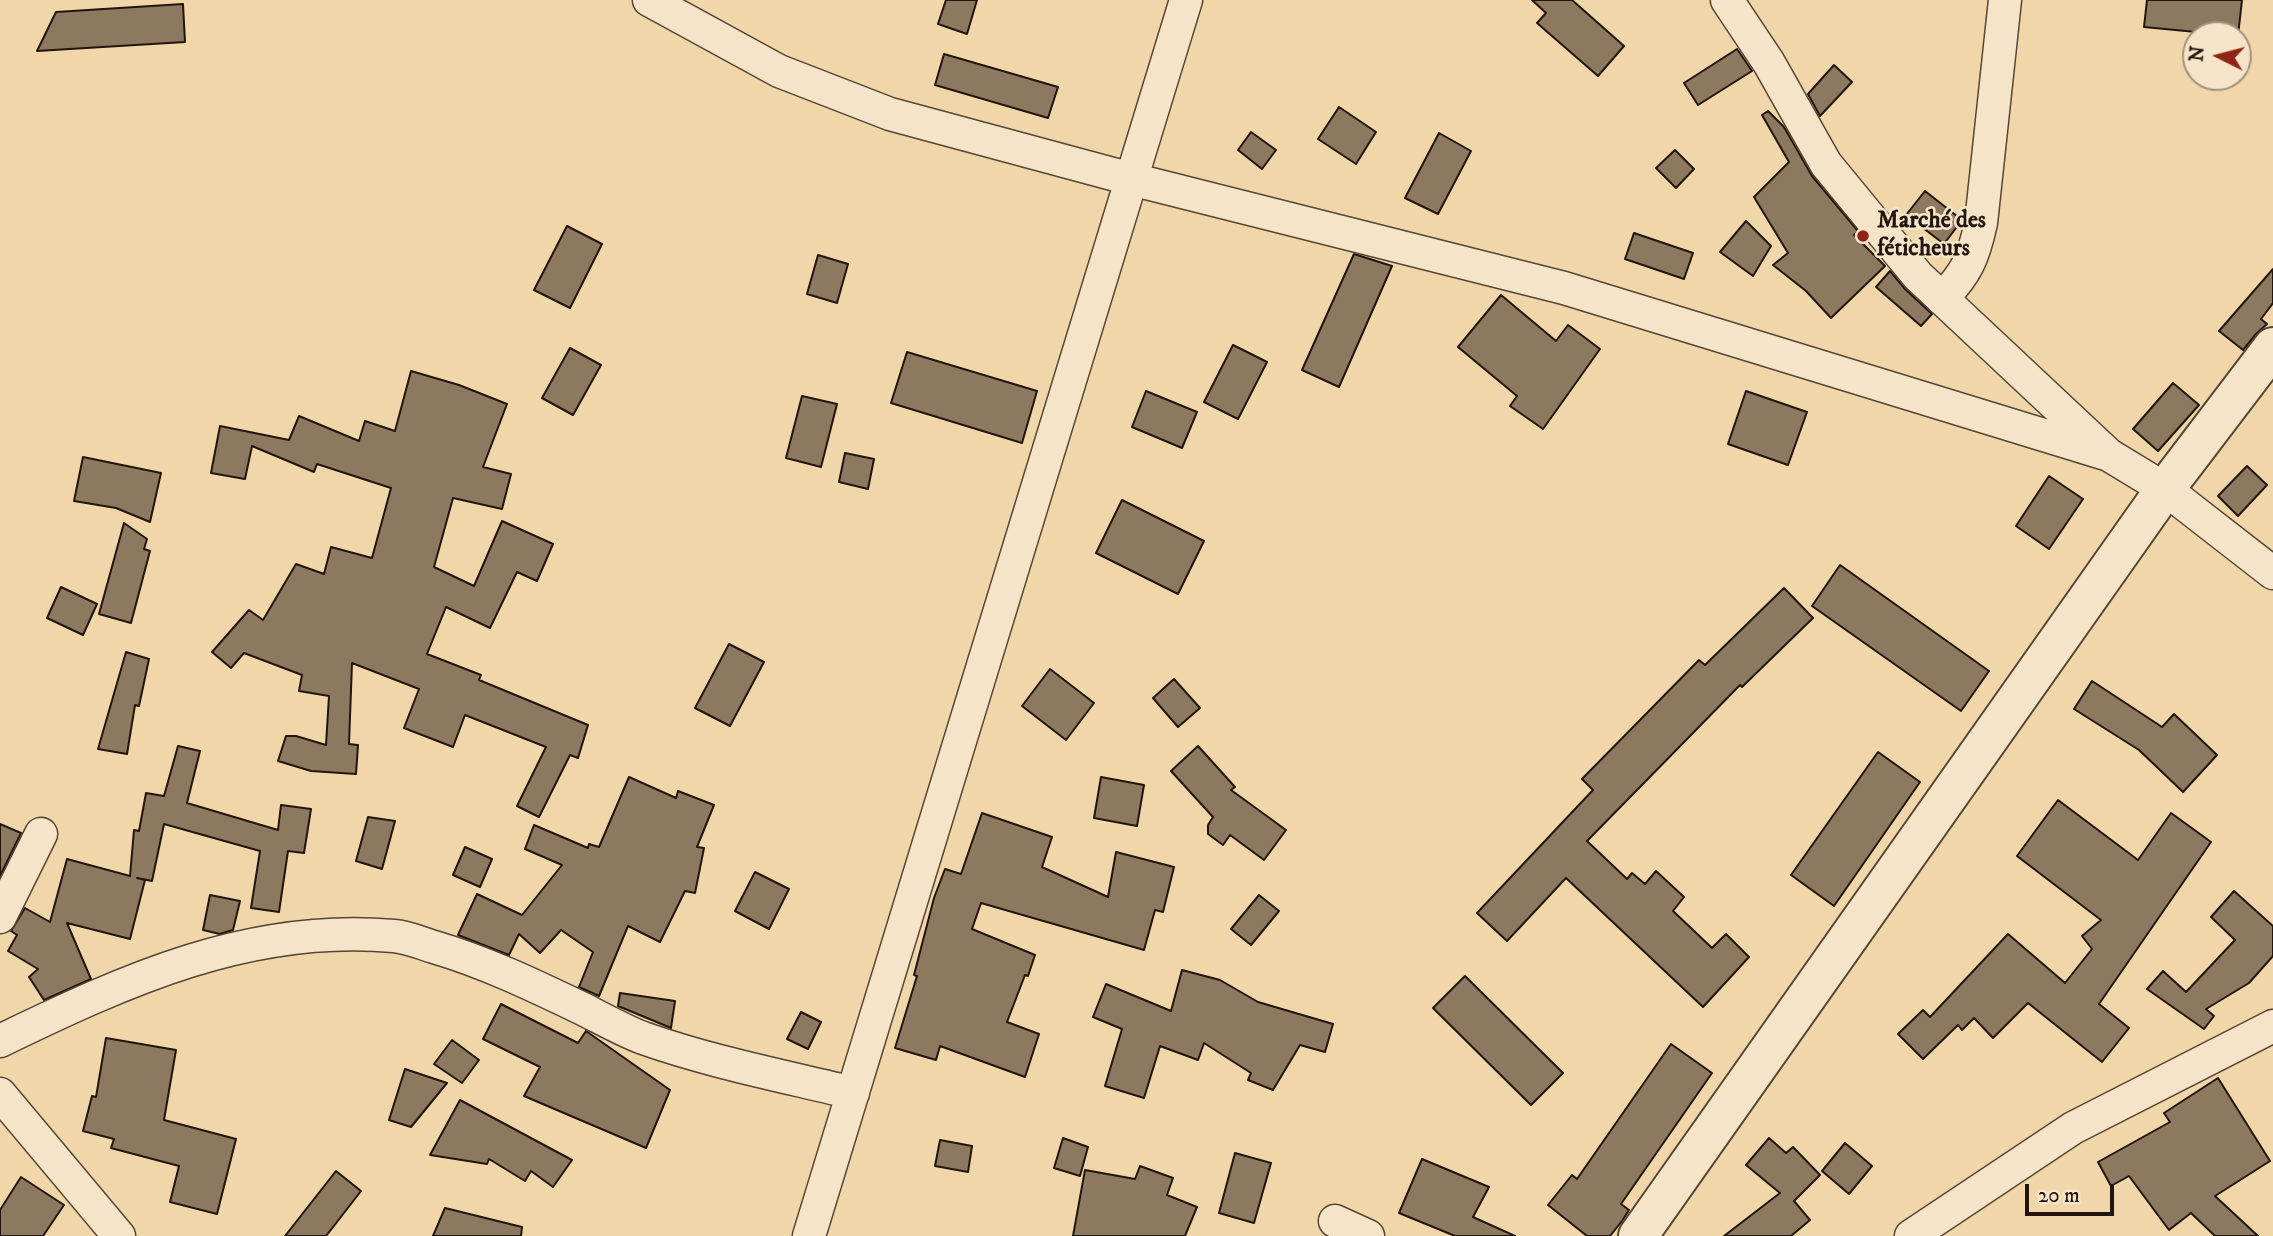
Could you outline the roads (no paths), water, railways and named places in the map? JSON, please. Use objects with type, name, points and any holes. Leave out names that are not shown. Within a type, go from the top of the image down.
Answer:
[{"type":"street","points":[[649,0],[779,71],[890,114],[1131,179],[1564,288],[2109,455]]},
{"type":"street","points":[[809,1236],[1186,0]]},
{"type":"street","points":[[1727,0],[1769,63],[1826,164],[1918,276],[2109,455],[2165,489],[2273,573]]},
{"type":"street","points":[[1942,299],[1963,277],[1974,253],[1982,223],[2005,0]]},
{"type":"street","points":[[1638,1236],[2165,489],[2273,346]]},
{"type":"street","points":[[0,917],[41,834]]},
{"type":"street","points":[[0,1041],[86,1000],[191,958],[259,943],[329,934],[396,936],[454,953],[515,977],[641,1037],[712,1060],[853,1093]]},
{"type":"street","points":[[1911,1236],[2073,1128],[2273,1026]]},
{"type":"street","points":[[0,1094],[119,1236]]},
{"type":"street","points":[[1335,1221],[1368,1236]]},
{"type":"place","name":"Marché des féticheurs","points":[[1863,236]]}]
